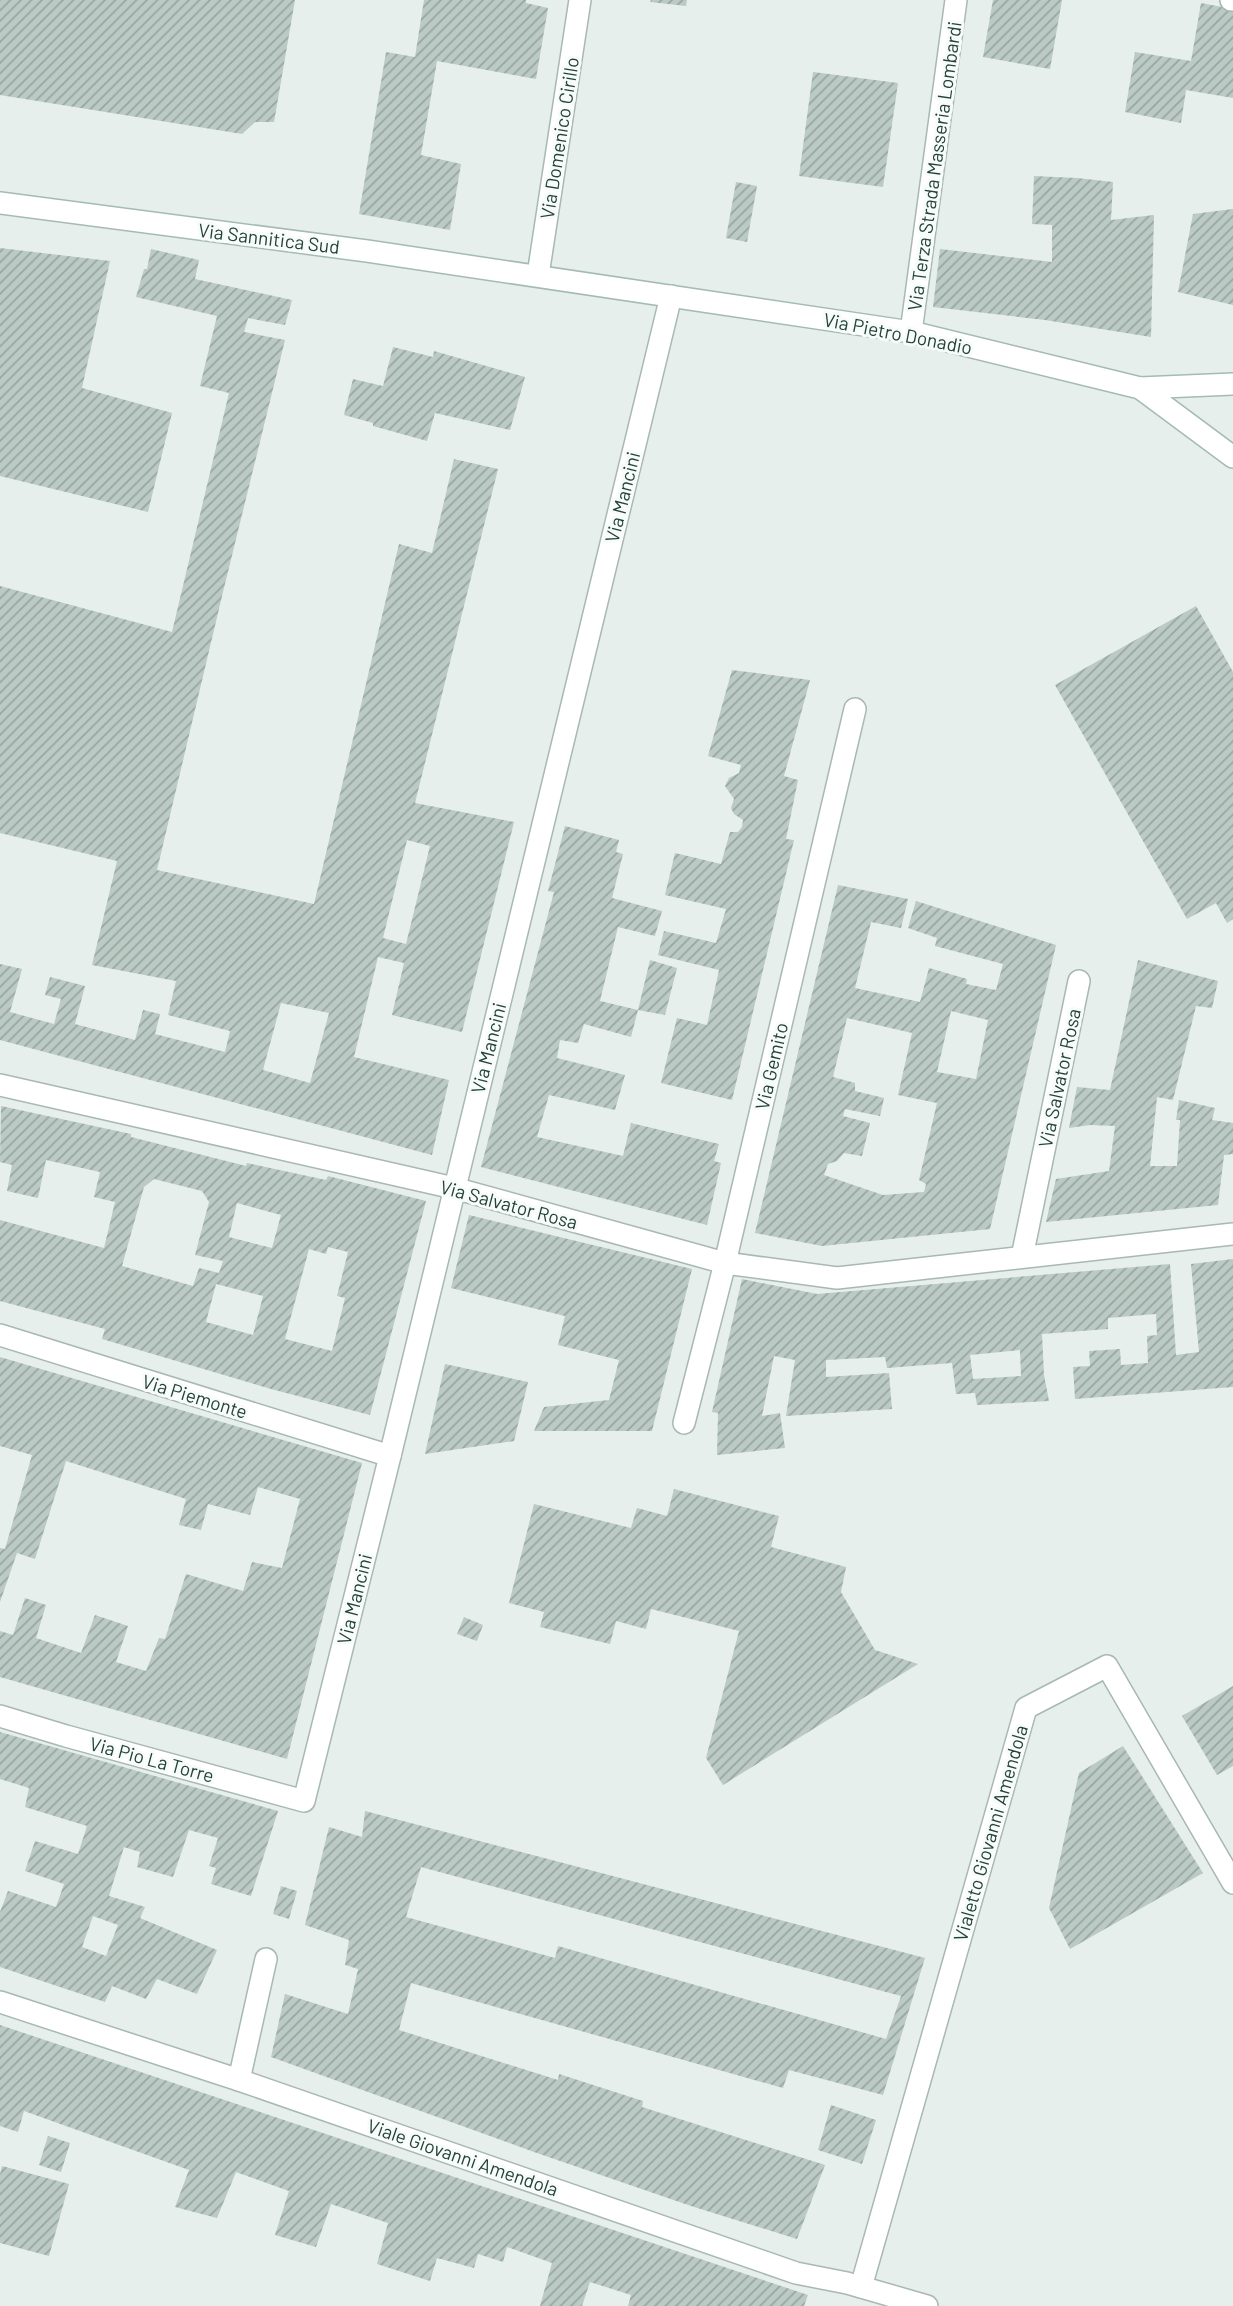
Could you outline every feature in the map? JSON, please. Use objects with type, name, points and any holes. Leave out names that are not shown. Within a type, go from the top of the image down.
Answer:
[{"type":"street","name":"Via Domenico Cirillo","points":[[538,275],[580,0]]},
{"type":"street","name":"Via Terza Strada Masseria Lombardi","points":[[911,332],[956,0]]},
{"type":"street","name":"Via Sannitica Sud","points":[[0,203],[538,275]]},
{"type":"street","name":"Via Pietro Donadio","points":[[538,275],[911,332],[1140,388],[1233,457]]},
{"type":"street","name":"Via Mancini","points":[[304,1801],[671,296]]},
{"type":"street","points":[[1140,388],[1233,384]]},
{"type":"street","name":"Via Gemito","points":[[684,1423],[725,1263],[855,709]]},
{"type":"street","name":"Via Salvator Rosa","points":[[1022,1257],[1079,981]]},
{"type":"street","name":"Via Salvator Rosa","points":[[0,1085],[454,1188],[725,1263],[836,1278],[1233,1234]]},
{"type":"street","name":"Via Piemonte","points":[[0,1335],[390,1456]]},
{"type":"street","name":"Vialetto Giovanni Amendola","points":[[861,2287],[1026,1708],[1107,1666],[1233,1883]]},
{"type":"street","name":"Via Pio La Torre","points":[[0,1716],[304,1801]]},
{"type":"street","points":[[239,2080],[266,1959]]},
{"type":"street","name":"Viale Giovanni Amendola","points":[[0,2001],[239,2080],[796,2273],[861,2287],[927,2306]]},
{"type":"building","points":[[0,0],[295,0],[274,122],[255,122],[242,134],[0,95]]},
{"type":"building","points":[[424,0],[526,0],[526,3],[548,8],[536,79],[437,61],[421,155],[461,164],[450,230],[359,214],[386,52],[415,57]]},
{"type":"building","points":[[687,0],[686,6],[650,2]]},
{"type":"building","points":[[993,0],[1062,0],[1050,69],[983,57]]},
{"type":"building","points":[[1201,3],[1233,9],[1233,98],[1186,90],[1181,123],[1125,112],[1135,52],[1191,61]]},
{"type":"building","points":[[813,72],[898,83],[883,187],[799,176]]},
{"type":"building","points":[[1034,176],[1113,182],[1111,220],[1154,215],[1151,337],[1045,320],[933,307],[940,249],[1052,262],[1052,225],[1032,224]]},
{"type":"building","points":[[736,182],[757,186],[747,242],[726,238]]},
{"type":"building","points":[[1233,209],[1233,305],[1178,292],[1193,214]]},
{"type":"building","points":[[0,248],[110,261],[82,388],[172,413],[148,512],[0,476]]},
{"type":"building","points":[[151,249],[199,260],[195,279],[292,300],[285,325],[248,318],[244,332],[285,340],[157,870],[314,904],[399,544],[432,553],[454,459],[498,469],[415,803],[514,822],[462,1032],[392,1015],[404,963],[378,957],[354,1057],[449,1080],[432,1155],[0,1040],[0,964],[22,969],[10,1012],[54,1024],[61,999],[45,995],[50,977],[85,986],[75,1024],[135,1040],[143,1010],[160,1014],[155,1034],[225,1052],[230,1031],[168,1015],[176,981],[92,965],[117,861],[0,833],[0,586],[172,632],[229,393],[200,386],[217,316],[136,297],[144,269],[147,269]],"holes":[[[407,840],[430,846],[406,944],[383,938]],[[281,1003],[329,1013],[310,1083],[263,1070]]]},
{"type":"building","points":[[393,347],[433,357],[434,351],[525,377],[510,430],[435,413],[427,441],[344,415],[353,379],[383,386]]},
{"type":"building","points":[[1196,606],[1233,672],[1233,919],[1227,923],[1216,903],[1187,919],[1055,685]]},
{"type":"building","points":[[732,670],[810,680],[784,776],[798,780],[786,839],[794,840],[732,1100],[661,1083],[677,1018],[707,1025],[719,970],[658,955],[664,931],[716,943],[726,909],[665,895],[675,853],[721,864],[730,832],[738,832],[742,827],[743,820],[734,814],[731,808],[734,799],[725,786],[729,778],[739,773],[741,765],[708,756]]},
{"type":"building","points":[[565,826],[619,840],[616,852],[623,854],[612,898],[662,911],[655,936],[618,927],[600,1001],[638,1010],[631,1037],[584,1024],[578,1043],[560,1040],[557,1058],[625,1075],[615,1110],[549,1095],[537,1137],[623,1156],[631,1123],[719,1144],[714,1161],[721,1163],[707,1225],[481,1167],[554,892],[548,891]]},
{"type":"building","points":[[838,885],[908,899],[901,928],[871,922],[855,988],[920,1002],[929,968],[967,979],[966,984],[996,990],[1003,964],[935,946],[937,938],[908,928],[916,901],[1056,945],[990,1229],[822,1246],[755,1233]],"holes":[[[951,1011],[988,1020],[976,1079],[937,1072]],[[847,1018],[912,1033],[898,1095],[937,1103],[919,1180],[926,1184],[924,1192],[883,1195],[824,1175],[828,1164],[837,1161],[844,1153],[862,1156],[870,1123],[843,1116],[845,1109],[880,1116],[884,1098],[855,1091],[855,1083],[833,1077]]]},
{"type":"building","points":[[650,960],[677,968],[665,1015],[638,1010]]},
{"type":"building","points":[[1138,960],[1218,981],[1212,1008],[1196,1006],[1173,1100],[1157,1097],[1150,1166],[1177,1166],[1180,1120],[1176,1120],[1179,1100],[1215,1108],[1212,1120],[1233,1123],[1233,1154],[1224,1155],[1218,1205],[1046,1222],[1056,1179],[1109,1171],[1115,1126],[1069,1128],[1077,1087],[1110,1090]]},
{"type":"building","points":[[1,1106],[131,1134],[131,1137],[246,1166],[247,1163],[326,1180],[328,1176],[426,1201],[370,1415],[102,1339],[105,1329],[0,1301],[0,1220],[104,1248],[115,1202],[94,1197],[100,1172],[46,1160],[38,1198],[7,1191],[12,1165],[0,1162]],"holes":[[[154,1179],[202,1191],[209,1202],[195,1255],[223,1261],[219,1273],[199,1268],[193,1286],[122,1266],[144,1187]],[[237,1203],[281,1215],[272,1248],[229,1237]],[[328,1247],[348,1252],[337,1296],[345,1298],[332,1351],[285,1339],[309,1249],[326,1254]],[[216,1284],[263,1296],[253,1335],[206,1322]]]},
{"type":"building","points":[[469,1215],[692,1269],[652,1431],[534,1431],[544,1407],[609,1400],[619,1360],[558,1345],[565,1316],[451,1288]]},
{"type":"building","points":[[1233,1259],[1233,1387],[1075,1399],[1073,1367],[1090,1366],[1089,1351],[1120,1349],[1121,1365],[1148,1363],[1147,1336],[1157,1335],[1156,1314],[1108,1318],[1108,1329],[1042,1334],[1044,1375],[1049,1401],[977,1405],[975,1393],[956,1394],[952,1363],[887,1368],[885,1357],[826,1360],[826,1377],[889,1373],[892,1409],[786,1416],[795,1360],[774,1356],[762,1416],[780,1413],[785,1448],[717,1455],[718,1413],[712,1412],[742,1279],[817,1294],[1170,1264],[1176,1355],[1199,1352],[1191,1264]],"holes":[[[1020,1350],[1021,1376],[973,1379],[970,1355]]]},
{"type":"building","points":[[0,1357],[362,1463],[287,1759],[0,1677],[0,1631],[13,1635],[25,1598],[46,1605],[36,1638],[81,1653],[95,1615],[128,1626],[116,1662],[146,1671],[159,1638],[165,1639],[186,1574],[243,1591],[252,1562],[282,1568],[300,1499],[258,1487],[250,1515],[208,1504],[201,1530],[179,1525],[186,1499],[66,1461],[35,1559],[17,1553],[0,1602],[0,1548],[5,1549],[32,1455],[0,1446]]},
{"type":"building","points":[[445,1364],[528,1382],[514,1441],[425,1454]]},
{"type":"building","points":[[674,1489],[779,1516],[771,1547],[846,1567],[841,1592],[875,1650],[918,1664],[723,1785],[706,1758],[739,1631],[651,1609],[646,1629],[616,1621],[610,1644],[540,1627],[544,1612],[509,1603],[534,1504],[631,1528],[637,1508],[667,1516]]},
{"type":"building","points":[[464,1617],[483,1625],[477,1641],[457,1634]]},
{"type":"building","points":[[1233,1686],[1233,1766],[1217,1775],[1182,1716]]},
{"type":"building","points":[[0,1732],[278,1811],[251,1896],[211,1884],[216,1868],[209,1866],[218,1838],[189,1830],[173,1877],[137,1867],[140,1852],[124,1847],[109,1896],[145,1907],[140,1918],[217,1950],[197,1994],[157,1979],[146,1999],[112,1986],[105,2002],[0,1967],[0,1912],[8,1891],[56,1907],[64,1884],[25,1871],[35,1841],[78,1854],[87,1826],[25,1807],[29,1788],[0,1779]],"holes":[[[93,1916],[118,1925],[106,1956],[82,1947]]]},
{"type":"building","points":[[1123,1746],[1203,1873],[1070,1949],[1049,1908],[1079,1773]]},
{"type":"building","points":[[365,1811],[925,1958],[883,2095],[789,2070],[783,2088],[411,1983],[399,2030],[558,2080],[559,2074],[643,2101],[642,2107],[825,2165],[797,2239],[534,2152],[271,2057],[285,1994],[348,2014],[358,1969],[345,1965],[349,1940],[305,1925],[329,1827],[362,1837]],"holes":[[[421,1867],[901,1996],[886,2039],[558,1946],[555,1958],[406,1917]]]},
{"type":"building","points":[[281,1886],[297,1891],[289,1919],[273,1914]]},
{"type":"building","points":[[0,2025],[808,2295],[804,2306],[628,2306],[631,2295],[590,2282],[582,2306],[540,2306],[552,2263],[507,2247],[503,2262],[478,2254],[474,2268],[437,2258],[430,2281],[377,2264],[388,2223],[331,2204],[316,2247],[275,2235],[289,2191],[236,2172],[217,2218],[175,2207],[189,2170],[24,2111],[18,2132],[0,2126]]},
{"type":"building","points":[[831,2105],[876,2120],[862,2164],[818,2150]]},
{"type":"building","points":[[48,2136],[70,2143],[61,2172],[39,2165]]},
{"type":"building","points":[[2,2166],[69,2184],[49,2256],[0,2243]]}]
